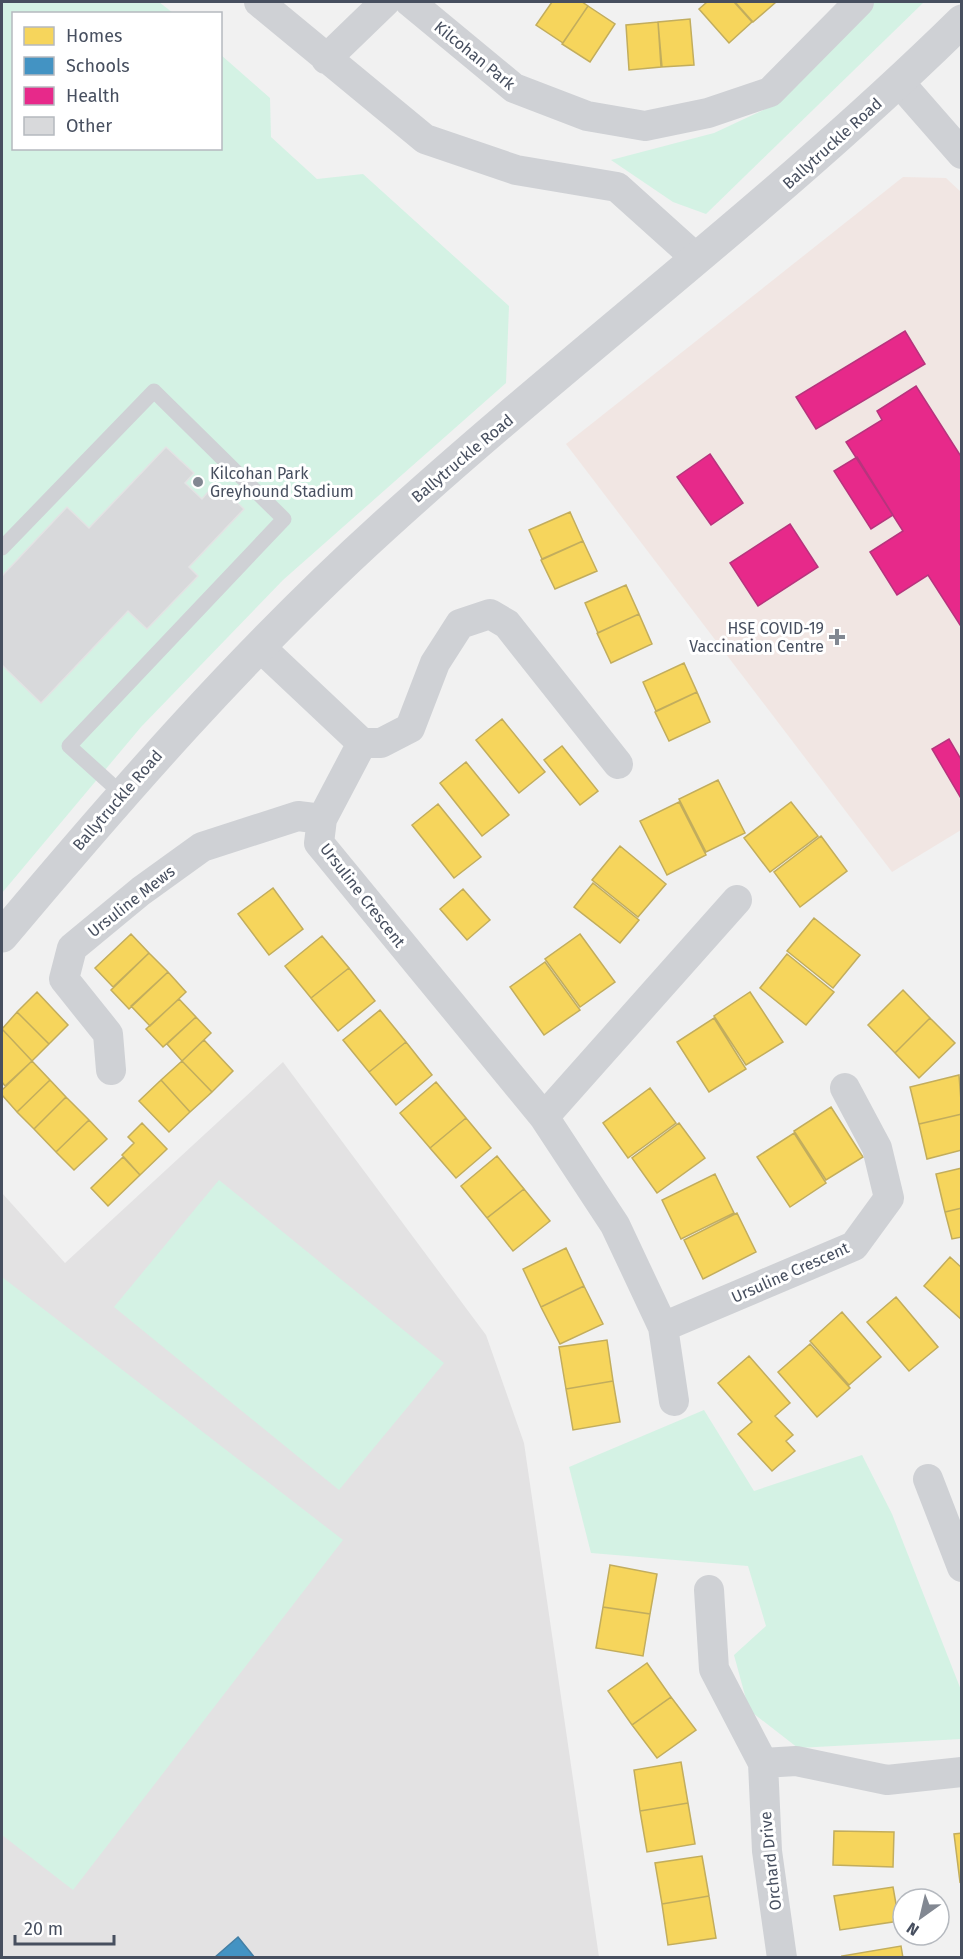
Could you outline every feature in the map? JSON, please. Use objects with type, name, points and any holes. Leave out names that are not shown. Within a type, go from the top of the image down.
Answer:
[{"type":"street","points":[[259,2],[425,139],[516,170],[617,187],[697,259]]},
{"type":"street","points":[[326,59],[385,2]]},
{"type":"street","name":"Kilcohan Park","points":[[410,2],[514,88],[586,116],[645,126],[708,113],[770,92],[859,2]]},
{"type":"street","name":"Ballytruckle Road","points":[[2,936],[122,794],[259,646],[403,508],[697,259],[899,82],[962,21]]},
{"type":"street","points":[[899,82],[962,154]]},
{"type":"street","points":[[259,646],[362,743],[381,743],[410,728],[435,663],[460,624],[490,614],[507,624],[618,764]]},
{"type":"street","name":"Ursuline Crescent","points":[[362,743],[322,819],[319,843],[544,1117],[615,1225],[663,1327],[674,1401]]},
{"type":"street","name":"Ursuline Mews","points":[[111,1070],[108,1034],[64,979],[72,948],[141,891],[202,847],[298,816],[322,819]]},
{"type":"street","points":[[544,1117],[737,900]]},
{"type":"street","name":"Ursuline Crescent","points":[[663,1327],[854,1246],[889,1198],[877,1148],[845,1088]]},
{"type":"street","points":[[928,1479],[962,1567]]},
{"type":"street","name":"Orchard Drive","points":[[709,1590],[714,1669],[763,1763],[766,1851],[782,1958]]},
{"type":"street","points":[[763,1763],[796,1761],[887,1780],[962,1772]]},
{"type":"lane","points":[[2,548],[154,391],[284,519],[69,746],[122,794]]},
{"type":"shaded area","name":"HSE COVID-19 Vaccination Centre","points":[[903,177],[946,178],[962,193],[961,830],[892,872],[566,444]]},
{"type":"shaded area","points":[[283,1062],[486,1335],[524,1443],[599,1957],[2,1957],[2,1193],[65,1263]]},
{"type":"green space","name":"Kilcohan Park Greyhound Stadium","points":[[2,2],[159,2],[172,12],[12,12],[12,150],[222,150],[222,56],[270,98],[271,137],[317,179],[363,174],[509,306],[506,383],[283,580],[141,727],[2,893]]},
{"type":"green space","points":[[872,2],[924,2],[706,214],[673,202],[611,160],[714,133],[774,105]]},
{"type":"green space","points":[[219,1180],[444,1363],[339,1490],[114,1307]]},
{"type":"green space","points":[[2,1277],[343,1540],[73,1890],[2,1835]]},
{"type":"green space","points":[[704,1410],[754,1491],[862,1455],[892,1514],[961,1690],[961,1739],[798,1748],[749,1710],[734,1655],[766,1626],[748,1566],[591,1553],[569,1467]]},
{"type":"building: Homes","points":[[552,2],[582,2],[588,6],[563,43],[536,25]]},
{"type":"building: Homes","points":[[707,2],[734,2],[752,22],[729,43],[699,9]]},
{"type":"building: Homes","points":[[735,2],[776,2],[753,22]]},
{"type":"building: Homes","points":[[588,6],[615,24],[590,62],[562,44]]},
{"type":"building: Homes","points":[[690,19],[694,65],[662,67],[658,22]]},
{"type":"building: Homes","points":[[658,22],[661,67],[629,70],[626,25]]},
{"type":"building: Homes","points":[[570,512],[583,541],[542,559],[529,530]]},
{"type":"building: Homes","points":[[583,541],[597,571],[555,589],[541,560]]},
{"type":"building: Homes","points":[[626,585],[639,614],[598,633],[585,603]]},
{"type":"building: Homes","points":[[639,614],[652,644],[611,663],[597,633]]},
{"type":"building: Homes","points":[[684,663],[697,692],[656,711],[643,682]]},
{"type":"building: Homes","points":[[697,692],[710,722],[669,741],[655,712]]},
{"type":"building: Homes","points":[[502,719],[545,772],[519,793],[476,740]]},
{"type":"building: Homes","points":[[562,746],[598,791],[580,805],[544,760]]},
{"type":"building: Homes","points":[[466,762],[509,815],[482,836],[440,783]]},
{"type":"building: Homes","points":[[718,780],[745,833],[706,852],[679,799]]},
{"type":"building: Homes","points":[[679,802],[706,855],[667,875],[640,821]]},
{"type":"building: Homes","points":[[791,802],[818,836],[770,872],[744,838]]},
{"type":"building: Homes","points":[[438,804],[481,857],[454,878],[412,825]]},
{"type":"building: Homes","points":[[821,836],[847,871],[800,907],[774,872]]},
{"type":"building: Homes","points":[[620,846],[666,884],[638,917],[592,880]]},
{"type":"building: Homes","points":[[593,883],[639,920],[620,943],[574,907]]},
{"type":"building: Homes","points":[[273,888],[303,929],[269,955],[238,914]]},
{"type":"building: Homes","points":[[463,889],[490,920],[467,940],[440,909]]},
{"type":"building: Homes","points":[[814,918],[860,955],[833,988],[787,951]]},
{"type":"building: Homes","points":[[131,934],[149,953],[113,987],[95,968]]},
{"type":"building: Homes","points":[[580,934],[615,982],[580,1007],[545,959]]},
{"type":"building: Homes","points":[[322,936],[349,968],[311,998],[285,966]]},
{"type":"building: Homes","points":[[149,953],[168,972],[129,1009],[111,990]]},
{"type":"building: Homes","points":[[787,954],[834,992],[806,1025],[760,988]]},
{"type":"building: Homes","points":[[545,962],[580,1010],[544,1035],[510,987]]},
{"type":"building: Homes","points":[[349,968],[375,1001],[338,1031],[311,998]]},
{"type":"building: Homes","points":[[168,972],[186,992],[150,1026],[131,1006]]},
{"type":"building: Homes","points":[[903,990],[930,1018],[895,1053],[868,1025]]},
{"type":"building: Homes","points":[[37,992],[68,1025],[49,1044],[17,1012]]},
{"type":"building: Homes","points":[[750,992],[783,1042],[746,1065],[714,1016]]},
{"type":"building: Homes","points":[[179,999],[196,1017],[163,1047],[146,1029]]},
{"type":"building: Homes","points":[[380,1010],[406,1042],[369,1072],[343,1040]]},
{"type":"building: Homes","points":[[17,1012],[49,1044],[32,1061],[2,1029]]},
{"type":"building: Homes","points":[[196,1017],[211,1033],[182,1061],[167,1044]]},
{"type":"building: Homes","points":[[714,1018],[746,1069],[709,1092],[677,1042]]},
{"type":"building: Homes","points":[[930,1018],[955,1043],[919,1078],[895,1053]]},
{"type":"building: Homes","points":[[2,1029],[32,1061],[5,1086],[2,1082]]},
{"type":"building: Homes","points":[[204,1040],[233,1071],[212,1092],[182,1061]]},
{"type":"building: Homes","points":[[406,1042],[432,1075],[396,1105],[369,1072]]},
{"type":"building: Homes","points":[[32,1061],[50,1080],[17,1112],[2,1095],[2,1090]]},
{"type":"building: Homes","points":[[182,1061],[212,1092],[190,1112],[161,1080]]},
{"type":"building: Homes","points":[[959,1075],[962,1114],[919,1124],[910,1087]]},
{"type":"building: Homes","points":[[50,1080],[66,1097],[34,1129],[17,1112]]},
{"type":"building: Homes","points":[[161,1080],[190,1112],[169,1132],[139,1101]]},
{"type":"building: Homes","points":[[436,1082],[466,1118],[430,1148],[400,1113]]},
{"type":"building: Homes","points":[[650,1088],[676,1123],[628,1158],[603,1123]]},
{"type":"building: Homes","points":[[66,1097],[89,1120],[56,1152],[34,1129]]},
{"type":"building: Homes","points":[[831,1107],[863,1157],[826,1180],[794,1131]]},
{"type":"building: Homes","points":[[962,1114],[962,1150],[927,1159],[919,1124]]},
{"type":"building: Homes","points":[[466,1118],[491,1148],[456,1178],[430,1148]]},
{"type":"building: Homes","points":[[89,1120],[107,1139],[74,1170],[56,1152]]},
{"type":"building: Homes","points":[[142,1123],[167,1149],[140,1175],[122,1155],[134,1143],[128,1137]]},
{"type":"building: Homes","points":[[679,1123],[705,1158],[657,1193],[632,1158]]},
{"type":"building: Homes","points":[[794,1133],[826,1183],[790,1207],[757,1157]]},
{"type":"building: Homes","points":[[497,1156],[524,1189],[487,1218],[461,1186]]},
{"type":"building: Homes","points":[[123,1157],[140,1175],[108,1206],[91,1188]]},
{"type":"building: Homes","points":[[962,1168],[962,1208],[945,1212],[936,1174]]},
{"type":"building: Homes","points":[[715,1174],[734,1213],[681,1239],[662,1200]]},
{"type":"building: Homes","points":[[524,1189],[550,1221],[513,1251],[487,1218]]},
{"type":"building: Homes","points":[[962,1208],[962,1237],[952,1239],[945,1212]]},
{"type":"building: Homes","points":[[737,1213],[756,1252],[703,1279],[684,1240]]},
{"type":"building: Homes","points":[[566,1248],[584,1286],[541,1307],[523,1269]]},
{"type":"building: Homes","points":[[950,1257],[962,1268],[962,1320],[924,1286]]},
{"type":"building: Homes","points":[[584,1286],[603,1324],[560,1344],[541,1307]]},
{"type":"building: Homes","points":[[896,1297],[938,1347],[909,1371],[867,1322]]},
{"type":"building: Homes","points":[[842,1312],[881,1357],[849,1385],[810,1341]]},
{"type":"building: Homes","points":[[607,1340],[613,1381],[566,1389],[559,1347]]},
{"type":"building: Homes","points":[[810,1344],[850,1388],[817,1417],[778,1372]]},
{"type":"building: Homes","points":[[749,1356],[790,1403],[775,1416],[793,1435],[786,1441],[795,1451],[772,1471],[738,1434],[752,1422],[718,1383]]},
{"type":"building: Homes","points":[[613,1381],[620,1422],[573,1430],[566,1389]]},
{"type":"building: Homes","points":[[610,1565],[657,1574],[650,1614],[603,1607]]},
{"type":"building: Homes","points":[[603,1607],[650,1614],[643,1656],[596,1648]]},
{"type":"building: Homes","points":[[647,1663],[671,1697],[632,1725],[608,1691]]},
{"type":"building: Homes","points":[[671,1697],[696,1730],[657,1758],[632,1725]]},
{"type":"building: Homes","points":[[681,1762],[688,1803],[640,1811],[634,1770]]},
{"type":"building: Homes","points":[[688,1803],[695,1844],[647,1852],[640,1811]]},
{"type":"building: Homes","points":[[834,1831],[894,1832],[893,1867],[833,1865]]},
{"type":"building: Homes","points":[[962,1833],[962,1881],[960,1882],[954,1834]]},
{"type":"building: Homes","points":[[702,1856],[709,1896],[662,1904],[655,1863]]},
{"type":"building: Homes","points":[[891,1887],[891,1922],[840,1930],[834,1896]]},
{"type":"building: Homes","points":[[709,1896],[716,1938],[668,1945],[662,1904]]},
{"type":"building: Homes","points":[[901,1947],[903,1958],[843,1958],[842,1956]]},
{"type":"building: Schools","points":[[238,1937],[255,1958],[214,1958]]},
{"type":"building: Health","points":[[905,331],[925,364],[816,429],[796,397]]},
{"type":"building: Health","points":[[916,386],[962,458],[962,628],[928,575],[897,595],[870,552],[903,531],[846,442],[882,420],[877,411]]},
{"type":"building: Health","points":[[710,454],[743,503],[711,525],[677,477]]},
{"type":"building: Health","points":[[857,457],[893,515],[871,529],[834,471]]},
{"type":"building: Health","points":[[790,524],[818,567],[758,606],[730,563]]},
{"type":"building: Health","points":[[949,739],[962,761],[962,800],[932,749]]},
{"type":"building: Other","points":[[166,447],[194,473],[185,483],[202,499],[216,483],[244,509],[189,567],[198,576],[147,629],[128,611],[41,703],[2,665],[2,576],[67,507],[89,528]]},
{"type":"place","name":"Kilcohan Park Greyhound Stadium","points":[[198,482]]},
{"type":"place","name":"HSE COVID-19 Vaccination Centre","points":[[837,637]]}]
